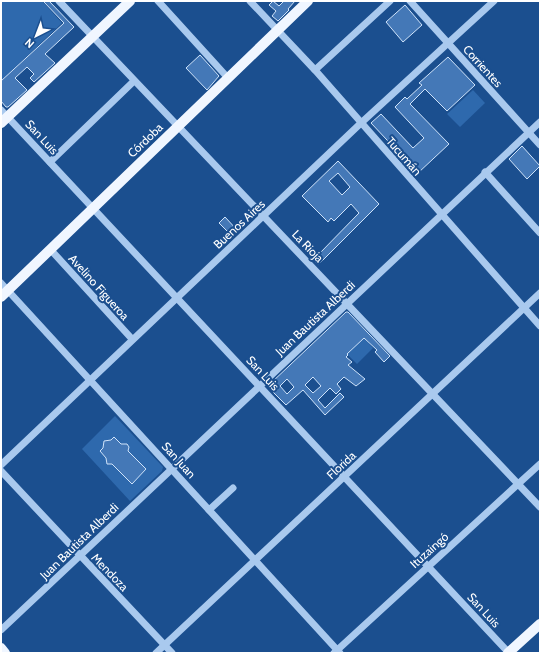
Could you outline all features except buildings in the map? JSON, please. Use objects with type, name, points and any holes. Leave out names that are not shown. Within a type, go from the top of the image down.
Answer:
[{"type":"main road","points":[[3,117],[93,37],[130,1]]},
{"type":"main road","name":"Córdoba","points":[[3,290],[50,249],[308,1]]},
{"type":"main road","points":[[508,653],[540,624]]},
{"type":"main road","points":[[1,648],[5,653]]},
{"type":"street","name":"La Rioja","points":[[58,1],[348,303],[540,507]]},
{"type":"street","points":[[158,1],[228,78]]},
{"type":"street","name":"Tucumán","points":[[250,1],[314,70],[540,326]]},
{"type":"street","points":[[314,70],[390,1]]},
{"type":"street","name":"Corrientes","points":[[410,1],[540,145]]},
{"type":"street","name":"Buenos Aires","points":[[1,465],[132,339],[494,1]]},
{"type":"street","points":[[50,162],[134,81]]},
{"type":"street","name":"San Luis","points":[[3,117],[50,162],[428,565],[508,653]]},
{"type":"street","name":"Juan Bautista Alberdi","points":[[1,630],[171,468],[348,303],[440,214],[540,122]]},
{"type":"street","points":[[485,172],[540,232]]},
{"type":"street","name":"Avelino Figueroa","points":[[50,249],[132,339]]},
{"type":"street","name":"San Juan","points":[[3,290],[90,380],[337,652]]},
{"type":"street","name":"Florida","points":[[156,653],[540,293]]},
{"type":"street","name":"Ituzaingó","points":[[337,652],[428,565],[540,464]]},
{"type":"street","name":"Mendoza","points":[[1,471],[172,653]]},
{"type":"street","points":[[209,510],[233,488]]},
{"type":"shaded area","points":[[1,1],[42,1],[62,23],[1,81]]},
{"type":"shaded area","points":[[473,90],[485,103],[460,127],[447,114]]},
{"type":"shaded area","points":[[364,338],[373,348],[357,364],[347,354]]},
{"type":"shaded area","points":[[115,416],[163,467],[162,471],[130,501],[82,449]]}]
